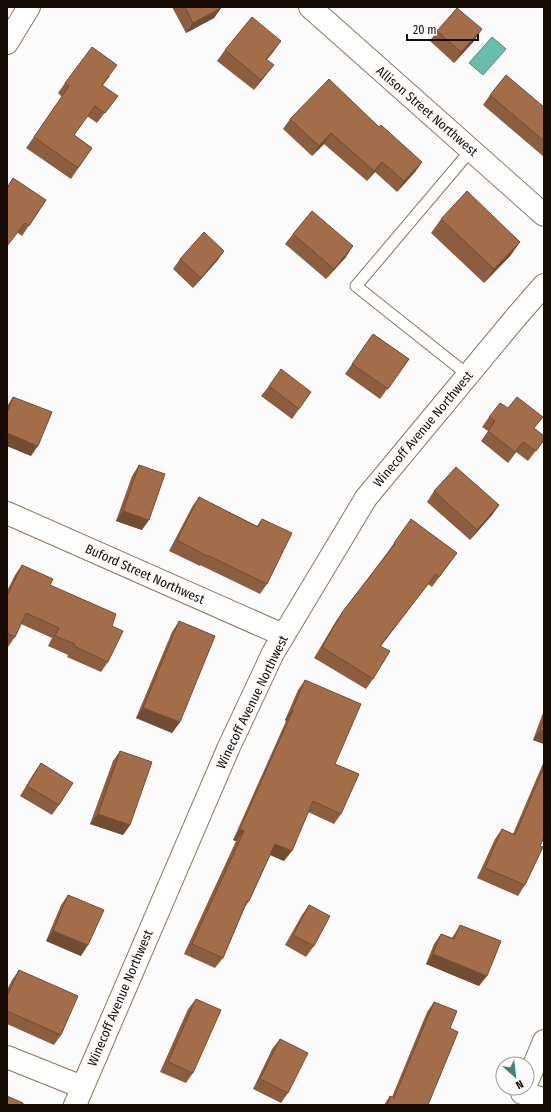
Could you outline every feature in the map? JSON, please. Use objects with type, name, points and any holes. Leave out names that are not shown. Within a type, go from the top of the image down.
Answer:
[{"type":"street","points":[[7,43],[29,7]]},
{"type":"street","name":"Allison Street Northwest","points":[[310,7],[544,215]]},
{"type":"street","name":"Winecoff Avenue Northwest","points":[[78,1096],[228,749],[283,635],[366,498],[544,285]]},
{"type":"street","name":"Buford Street Northwest","points":[[7,513],[283,635]]},
{"type":"street","points":[[535,1063],[544,1041]]},
{"type":"street","points":[[7,1058],[78,1096]]},
{"type":"lane","points":[[468,375],[356,286],[471,150]]},
{"type":"shaded area","points":[[492,37],[506,49],[483,75],[469,63]]},
{"type":"building","points":[[185,7],[221,7],[221,8],[193,23]]},
{"type":"building","points":[[457,8],[482,29],[461,52],[437,31]]},
{"type":"building","points":[[252,17],[281,41],[266,59],[274,65],[261,80],[225,50]]},
{"type":"building","points":[[92,47],[117,65],[102,85],[118,96],[105,113],[95,106],[74,135],[92,148],[78,168],[34,137],[69,86],[65,83]]},
{"type":"building","points":[[506,75],[544,107],[544,141],[490,95]]},
{"type":"building","points":[[329,79],[379,127],[381,125],[422,162],[404,181],[382,162],[374,171],[331,133],[319,146],[290,119]]},
{"type":"building","points":[[13,178],[46,200],[29,226],[25,223],[7,246],[7,188]]},
{"type":"building","points":[[467,191],[520,242],[494,269],[441,219]]},
{"type":"building","points":[[312,211],[353,246],[334,269],[293,234]]},
{"type":"building","points":[[204,232],[224,251],[201,278],[180,259]]},
{"type":"building","points":[[373,334],[409,359],[388,389],[352,364]]},
{"type":"building","points":[[281,369],[311,392],[299,409],[269,386]]},
{"type":"building","points":[[13,397],[52,412],[38,446],[7,433],[7,413]]},
{"type":"building","points":[[517,397],[543,417],[534,428],[544,436],[544,440],[536,451],[523,442],[515,452],[488,431],[495,421],[489,417],[500,403],[508,408]]},
{"type":"building","points":[[139,465],[165,474],[149,520],[123,511]]},
{"type":"building","points":[[456,467],[499,505],[477,530],[434,491]]},
{"type":"building","points":[[199,497],[258,527],[262,519],[292,533],[267,584],[177,540]]},
{"type":"building","points":[[411,519],[457,553],[439,577],[436,574],[380,646],[390,651],[373,679],[322,647],[343,611],[395,544],[394,543]]},
{"type":"building","points":[[22,565],[53,579],[50,585],[116,614],[112,626],[123,631],[108,662],[74,646],[75,644],[55,636],[59,628],[26,613],[15,637],[7,633],[7,596]]},
{"type":"building","points":[[179,621],[215,636],[180,722],[143,708]]},
{"type":"building","points":[[305,680],[361,704],[335,764],[359,774],[341,814],[313,801],[292,851],[275,844],[249,901],[247,901],[223,958],[192,944],[244,831],[240,829]]},
{"type":"building","points":[[544,719],[544,731],[540,730]]},
{"type":"building","points":[[120,751],[152,762],[130,825],[98,814]]},
{"type":"building","points":[[41,763],[73,783],[59,805],[27,786]]},
{"type":"building","points":[[544,767],[544,837],[540,846],[543,847],[525,885],[485,868],[502,829],[515,835]]},
{"type":"building","points":[[68,895],[104,910],[88,945],[53,931]]},
{"type":"building","points":[[309,905],[330,916],[314,946],[293,935]]},
{"type":"building","points":[[460,925],[501,941],[487,976],[433,954],[441,934],[454,939]]},
{"type":"building","points":[[19,970],[78,996],[61,1035],[7,1011],[7,996]]},
{"type":"building","points":[[196,999],[221,1010],[193,1073],[168,1062]]},
{"type":"building","points":[[434,1002],[457,1011],[450,1028],[458,1032],[428,1105],[387,1105],[390,1096],[394,1098]]},
{"type":"building","points":[[280,1039],[308,1053],[288,1093],[260,1079]]},
{"type":"building","points":[[7,1096],[23,1103],[23,1105],[7,1105]]}]
